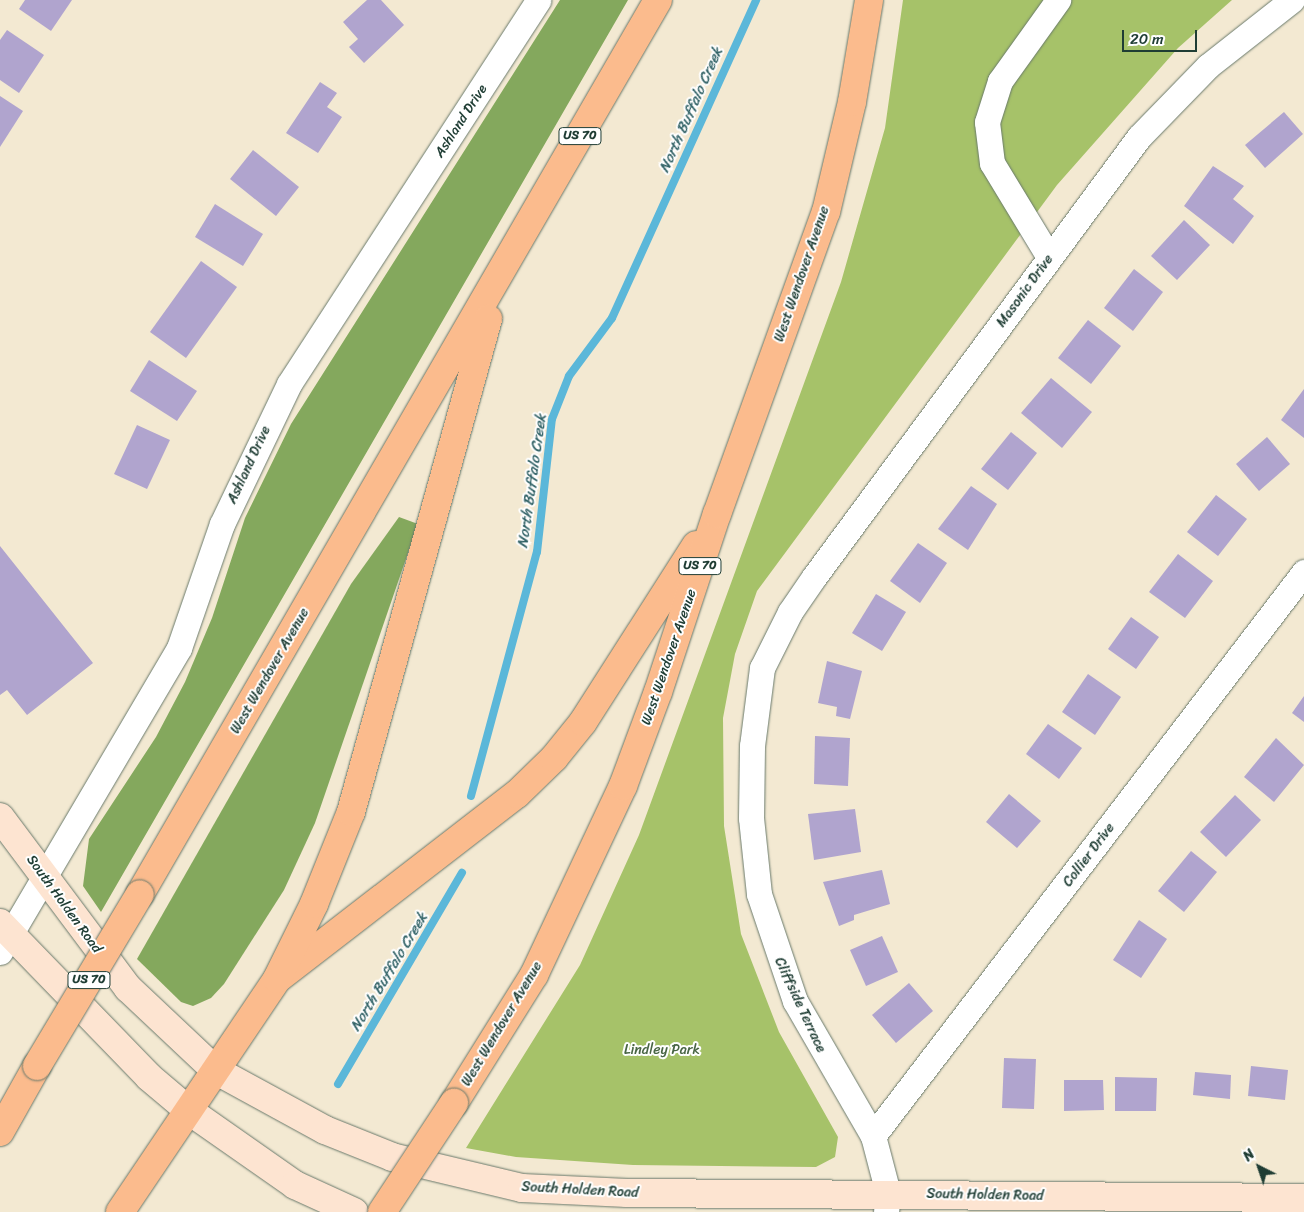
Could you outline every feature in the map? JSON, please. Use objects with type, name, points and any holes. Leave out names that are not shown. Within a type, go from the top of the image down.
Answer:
[{"type":"highway","name":"West Wendover Avenue","points":[[0,1132],[503,271],[658,0]]},
{"type":"highway","name":"West Wendover Avenue","points":[[382,1212],[534,975],[611,813],[658,692],[717,514],[826,212],[852,102],[869,0]]},
{"type":"highway","points":[[120,1212],[277,979],[351,812],[450,446],[503,271]]},
{"type":"highway","points":[[277,979],[517,794],[554,758],[583,722],[717,514]]},
{"type":"main road","name":"South Holden Road","points":[[0,817],[128,988],[215,1070],[333,1134],[392,1157],[468,1178],[522,1188],[627,1193],[887,1203],[1304,1198]]},
{"type":"main road","points":[[3,937],[149,1077],[188,1110],[295,1185],[354,1212]]},
{"type":"street","name":"Ashland Drive","points":[[3,937],[44,875],[178,648],[222,524],[289,384],[538,0]]},
{"type":"street","points":[[1049,257],[992,163],[987,122],[1000,81],[1058,0]]},
{"type":"street","name":"Masonic Drive","points":[[790,612],[1139,137],[1208,66],[1292,0]]},
{"type":"street","name":"Collier Drive","points":[[873,1136],[1304,572]]},
{"type":"street","name":"Cliffside Terrace","points":[[790,612],[762,668],[752,746],[750,818],[759,894],[795,1001],[873,1136],[887,1203]]},
{"type":"green space","points":[[560,0],[628,0],[101,912],[83,886],[89,839],[156,737],[185,682],[212,618],[245,518],[291,424]]},
{"type":"green space","name":"Lindley Park","points":[[903,0],[1232,0],[1178,48],[1057,185],[757,591],[735,654],[723,718],[724,826],[741,934],[779,1032],[838,1137],[835,1157],[816,1167],[633,1165],[516,1157],[466,1148],[580,965],[639,835],[841,282],[885,128]]},
{"type":"green space","points":[[399,517],[418,524],[315,823],[284,890],[224,984],[211,998],[193,1006],[181,1002],[137,959],[351,584]]},
{"type":"building","points":[[25,0],[72,0],[51,31],[19,9]]},
{"type":"building","points":[[367,0],[381,0],[404,25],[364,63],[349,47],[358,39],[343,22]]},
{"type":"building","points":[[7,30],[44,55],[19,93],[0,80],[0,40]]},
{"type":"building","points":[[320,82],[337,93],[327,107],[342,117],[318,153],[286,133]]},
{"type":"building","points":[[0,96],[23,111],[0,147]]},
{"type":"building","points":[[1284,112],[1303,134],[1265,168],[1245,145]]},
{"type":"building","points":[[253,150],[299,187],[276,216],[230,179]]},
{"type":"building","points":[[1213,166],[1244,186],[1233,199],[1254,216],[1233,244],[1184,206]]},
{"type":"building","points":[[215,204],[263,234],[243,266],[195,237]]},
{"type":"building","points":[[1184,220],[1210,245],[1177,280],[1151,256]]},
{"type":"building","points":[[201,261],[237,287],[186,358],[150,332]]},
{"type":"building","points":[[1134,269],[1163,292],[1133,331],[1104,308]]},
{"type":"building","points":[[1088,320],[1121,346],[1091,384],[1058,358]]},
{"type":"building","points":[[149,360],[197,391],[177,421],[130,391]]},
{"type":"building","points":[[1051,378],[1092,412],[1062,448],[1021,413]]},
{"type":"building","points":[[1304,389],[1304,438],[1281,420]]},
{"type":"building","points":[[137,425],[170,440],[147,489],[114,474]]},
{"type":"building","points":[[1011,432],[1037,453],[1008,490],[981,469]]},
{"type":"building","points":[[1267,437],[1290,464],[1259,491],[1236,464]]},
{"type":"building","points":[[971,486],[997,504],[968,550],[938,529]]},
{"type":"building","points":[[1216,495],[1247,519],[1218,556],[1187,532]]},
{"type":"building","points":[[918,543],[947,563],[920,603],[890,581]]},
{"type":"building","points":[[0,546],[93,663],[27,715],[7,690],[0,695]]},
{"type":"building","points":[[1178,554],[1213,581],[1185,618],[1149,592]]},
{"type":"building","points":[[876,594],[906,612],[882,651],[852,633]]},
{"type":"building","points":[[1131,617],[1159,637],[1136,669],[1108,649]]},
{"type":"building","points":[[827,661],[862,671],[850,719],[836,716],[837,707],[818,703]]},
{"type":"building","points":[[1088,674],[1121,697],[1095,735],[1062,712]]},
{"type":"building","points":[[1304,696],[1304,722],[1292,713]]},
{"type":"building","points":[[1048,724],[1082,748],[1059,779],[1026,754]]},
{"type":"building","points":[[815,736],[850,738],[848,786],[814,784]]},
{"type":"building","points":[[1276,738],[1304,765],[1274,802],[1244,777]]},
{"type":"building","points":[[1009,794],[1041,821],[1017,848],[986,822]]},
{"type":"building","points":[[1235,795],[1261,820],[1226,857],[1200,832]]},
{"type":"building","points":[[855,809],[861,852],[814,860],[808,814]]},
{"type":"building","points":[[1191,851],[1217,872],[1184,912],[1158,891]]},
{"type":"building","points":[[882,870],[890,904],[854,915],[854,920],[839,926],[823,882]]},
{"type":"building","points":[[1139,920],[1167,939],[1141,978],[1113,960]]},
{"type":"building","points":[[882,936],[898,972],[866,986],[850,950]]},
{"type":"building","points":[[909,983],[933,1011],[896,1043],[872,1015]]},
{"type":"building","points":[[1004,1058],[1036,1059],[1034,1109],[1002,1108]]},
{"type":"building","points":[[1251,1066],[1288,1070],[1285,1100],[1248,1096]]},
{"type":"building","points":[[1195,1072],[1231,1075],[1230,1099],[1193,1095]]},
{"type":"building","points":[[1115,1077],[1157,1078],[1156,1111],[1115,1111]]},
{"type":"building","points":[[1064,1080],[1103,1080],[1104,1110],[1064,1111]]},
{"type":"waterway","name":"North Buffalo Creek","points":[[471,796],[537,552],[552,419],[569,376],[612,318],[756,0]]},
{"type":"waterway","name":"North Buffalo Creek","points":[[338,1084],[462,873]]}]
